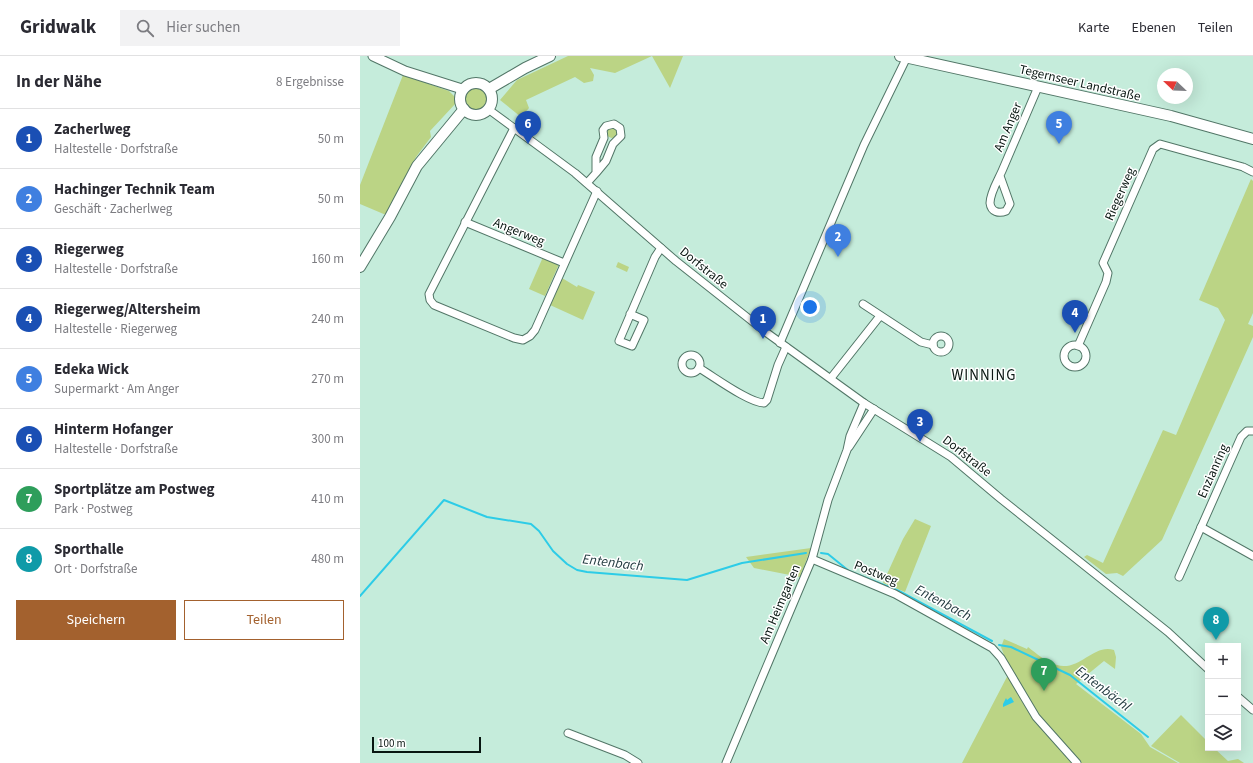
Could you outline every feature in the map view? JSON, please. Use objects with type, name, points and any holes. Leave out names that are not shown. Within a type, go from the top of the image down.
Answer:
[{"type":"main road","points":[[489,89],[521,70],[550,56]]},
{"type":"main road","name":"Tegernseer Landstraße","points":[[903,57],[1172,116],[1253,139]]},
{"type":"main road","points":[[476,82],[489,89],[492,99],[488,109],[476,115],[464,109],[460,102],[462,89],[466,85],[476,82]]},
{"type":"main road","points":[[360,267],[390,217],[417,166],[464,109]]},
{"type":"street","points":[[373,56],[405,71],[462,89]]},
{"type":"street","points":[[699,368],[758,403],[764,403],[767,400],[783,345],[864,145],[903,57]]},
{"type":"street","name":"Am Anger","points":[[1000,176],[1038,86]]},
{"type":"street","name":"Dorfstraße","points":[[488,109],[587,183],[661,248],[742,314],[783,345],[864,403],[951,457],[1001,499],[1162,627],[1205,666]]},
{"type":"street","points":[[587,183],[596,173],[606,161],[613,144],[621,136],[620,128],[614,124],[606,126],[603,130],[604,138],[596,157],[596,173]]},
{"type":"street","points":[[514,128],[429,294],[430,300],[434,305],[523,340],[530,336],[535,330],[597,191]]},
{"type":"street","name":"Riegerweg","points":[[1078,346],[1106,282],[1108,273],[1103,264],[1153,149],[1160,144],[1243,167],[1253,172]]},
{"type":"street","name":"Angerweg","points":[[466,222],[564,263]]},
{"type":"street","name":"Dorfstraße","points":[[630,314],[655,257],[661,248]]},
{"type":"street","points":[[863,304],[921,342],[933,345]]},
{"type":"street","points":[[831,378],[880,316]]},
{"type":"street","name":"Am Heimgarten","points":[[726,763],[812,559],[828,500],[847,450],[850,436],[864,403]]},
{"type":"street","name":"Am Heimgarten","points":[[847,450],[874,409]]},
{"type":"street","name":"Enzianring","points":[[1179,577],[1241,437],[1247,431],[1253,431]]},
{"type":"street","points":[[1201,527],[1253,556]]},
{"type":"street","name":"Postweg","points":[[812,559],[895,594],[992,648],[1001,658],[1036,717],[1077,763]]},
{"type":"street","points":[[1241,700],[1253,710]]},
{"type":"street","points":[[568,733],[625,755],[638,763]]},
{"type":"green space","points":[[568,56],[652,56],[615,73],[590,68],[594,75],[593,81],[584,83],[575,77],[526,100],[529,108],[521,117],[500,100],[517,80]]},
{"type":"green space","points":[[652,56],[683,56],[670,88]]},
{"type":"green space","points":[[403,75],[449,91],[455,97],[456,103],[430,131],[431,137],[416,157],[386,215],[360,204],[360,185]]},
{"type":"green space","points":[[476,86],[484,90],[488,98],[484,106],[476,110],[468,106],[464,98],[468,90]]},
{"type":"green space","points":[[610,128],[614,128],[616,129],[616,137],[610,138],[607,135],[607,131]]},
{"type":"green space","points":[[1251,179],[1253,181],[1253,313],[1248,324],[1253,326],[1253,337],[1162,540],[1123,576],[1117,573],[1106,574],[1084,557],[1087,555],[1103,563],[1163,430],[1176,435],[1225,320],[1218,308],[1199,300]]},
{"type":"green space","points":[[543,257],[559,264],[545,296],[529,289]]},
{"type":"green space","points":[[618,262],[629,267],[627,272],[616,267]]},
{"type":"green space","points":[[562,278],[577,287],[578,285],[595,292],[583,320],[550,305]]},
{"type":"green space","points":[[915,519],[931,526],[905,592],[883,583],[903,539]]},
{"type":"green space","points":[[811,548],[800,577],[754,568],[746,557]]},
{"type":"green space","points":[[1004,639],[1027,649],[1028,647],[1042,658],[1053,664],[1065,666],[1072,665],[1100,650],[1114,650],[1116,657],[1115,669],[1104,661],[1076,684],[1141,734],[1150,747],[1178,763],[962,763],[1010,671],[1001,647]]},
{"type":"green space","points":[[1181,715],[1205,739],[1205,751],[1217,751],[1228,761],[1238,759],[1244,763],[1180,763],[1151,746]]},
{"type":"water","points":[[1011,697],[1014,702],[1003,707],[1006,698],[1007,700]]},
{"type":"waterway","name":"Entenbach","points":[[360,596],[444,500],[487,517],[531,524],[539,531],[553,551],[567,564],[577,570],[587,572],[687,580],[742,563],[806,553]]},
{"type":"waterway","name":"Entenbach","points":[[821,553],[828,554],[849,571],[899,591],[992,641]]},
{"type":"waterway","name":"Entenbächl","points":[[999,645],[1011,647],[1070,675],[1148,737]]},
{"type":"place","name":"Hinterm Hofanger","points":[[528,144]]},
{"type":"place","name":"Edeka Wick","points":[[1059,144]]},
{"type":"place","name":"Hachinger Technik Team","points":[[838,257]]},
{"type":"place","name":"Riegerweg/Altersheim","points":[[1075,333]]},
{"type":"place","name":"Zacherlweg","points":[[763,339]]},
{"type":"place","name":"Riegerweg","points":[[920,442]]},
{"type":"place","name":"Sporthalle","points":[[1216,640]]},
{"type":"place","name":"Sportplätze am Postweg","points":[[1044,691]]},
{"type":"district","name":"WINNING","points":[[984,375]]}]
